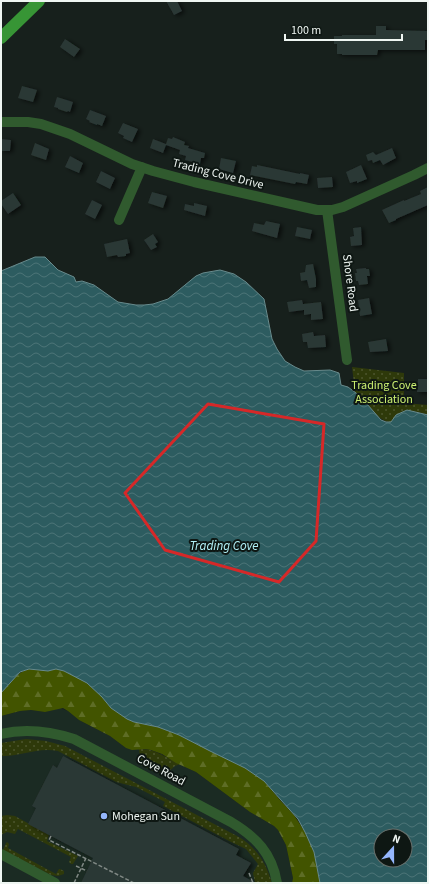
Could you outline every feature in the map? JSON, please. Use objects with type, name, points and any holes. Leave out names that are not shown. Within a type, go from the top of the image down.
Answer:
[{"type":"main road","points":[[1,38],[39,1]]},
{"type":"street","name":"Trading Cove Drive","points":[[1,122],[28,122],[50,127],[79,138],[142,167],[175,178],[303,208],[327,210],[343,207],[428,168]]},
{"type":"street","points":[[119,220],[142,167]]},
{"type":"street","name":"Shore Road","points":[[327,210],[347,360]]},
{"type":"street","name":"Cove Road","points":[[1,734],[34,730],[59,734],[74,739],[231,822],[249,833],[263,847],[274,870],[277,883]]},
{"type":"street","points":[[1,854],[55,883]]},
{"type":"path","points":[[51,836],[50,840],[134,883]]},
{"type":"path","points":[[74,883],[86,858]]},
{"type":"path","points":[[76,866],[87,871]]},
{"type":"path","points":[[250,873],[254,883]]},
{"type":"highlighted area","points":[[208,404],[324,424],[316,541],[279,582],[165,550],[125,493]]},
{"type":"shaded area","name":"Mohegan Sun","points":[[60,708],[68,711],[79,720],[110,736],[126,748],[145,749],[196,772],[250,812],[274,826],[278,830],[286,845],[293,878],[292,883],[1,883],[1,716],[20,711],[31,710],[45,712]]},
{"type":"green space","name":"Trading Cove Association","points":[[352,367],[404,373],[404,403],[428,405],[428,415],[408,411],[399,414],[391,422],[382,419],[355,392]]},
{"type":"green space","points":[[29,669],[48,671],[56,669],[64,671],[87,683],[111,708],[127,719],[158,727],[179,735],[245,768],[264,781],[294,815],[305,832],[314,852],[320,883],[292,883],[293,878],[286,845],[278,830],[274,826],[250,812],[196,772],[176,763],[162,754],[145,749],[132,750],[126,748],[110,736],[79,720],[63,708],[45,712],[31,710],[20,711],[1,716],[1,693],[20,673]]},
{"type":"green space","points":[[26,739],[46,741],[65,746],[239,837],[256,851],[267,869],[272,883],[255,883],[253,873],[258,864],[246,849],[163,806],[165,802],[136,787],[116,782],[58,751],[43,750],[1,756],[1,743]]},
{"type":"green space","points":[[139,749],[150,750],[180,764],[175,766],[166,774],[157,773],[141,765]]},
{"type":"green space","points":[[1,816],[15,816],[49,835],[47,841],[78,856],[73,864],[69,862],[71,857],[18,829],[15,834],[7,832],[1,835]]},
{"type":"green space","points":[[7,842],[9,844],[8,848],[56,874],[60,869],[64,871],[64,874],[58,876],[51,875],[3,850]]},
{"type":"water","name":"Trading Cove","points":[[35,257],[45,257],[58,270],[74,277],[76,282],[82,281],[94,285],[118,302],[136,305],[153,304],[168,299],[196,276],[203,273],[220,270],[234,274],[246,282],[264,299],[272,339],[285,361],[304,371],[330,370],[339,373],[341,385],[348,387],[360,396],[381,420],[386,422],[391,422],[396,415],[407,410],[428,415],[428,883],[320,883],[314,852],[298,819],[264,781],[245,768],[179,735],[158,727],[127,719],[111,708],[87,683],[64,671],[56,669],[48,671],[29,669],[20,672],[1,693],[1,271]]},
{"type":"building","points":[[166,1],[177,1],[182,11],[174,15]]},
{"type":"building","points":[[376,26],[386,26],[386,30],[428,31],[428,40],[425,40],[425,50],[378,50],[377,55],[337,54],[337,44],[334,44],[334,36],[376,35]]},
{"type":"building","points":[[65,39],[80,49],[74,57],[60,47]]},
{"type":"building","points":[[22,86],[37,90],[33,102],[18,98]]},
{"type":"building","points":[[57,97],[73,102],[70,112],[54,107]]},
{"type":"building","points":[[90,110],[106,116],[102,126],[89,122],[90,121],[86,119]]},
{"type":"building","points":[[123,123],[138,129],[132,142],[123,138],[124,136],[118,133]]},
{"type":"building","points":[[173,137],[185,142],[184,145],[189,146],[188,148],[205,153],[204,158],[201,158],[200,164],[185,160],[186,156],[179,154],[180,150],[166,145],[163,153],[150,148],[153,139],[166,144],[168,138],[172,139]]},
{"type":"building","points":[[1,139],[11,140],[10,151],[1,151]]},
{"type":"building","points":[[35,143],[49,149],[46,160],[31,155]]},
{"type":"building","points":[[392,148],[396,158],[383,165],[380,160],[373,163],[372,160],[368,161],[366,155],[373,152],[376,155]]},
{"type":"building","points":[[70,156],[83,163],[79,173],[65,167]]},
{"type":"building","points":[[221,158],[236,161],[233,173],[219,169]]},
{"type":"building","points":[[257,165],[309,175],[307,184],[296,182],[295,184],[250,175],[252,166],[257,167]]},
{"type":"building","points":[[361,165],[367,179],[357,183],[357,181],[350,183],[346,172]]},
{"type":"building","points":[[101,171],[115,178],[110,189],[96,182]]},
{"type":"building","points":[[332,177],[333,187],[318,188],[317,178]]},
{"type":"building","points":[[428,187],[428,205],[389,223],[382,210],[421,194],[420,191]]},
{"type":"building","points":[[152,192],[167,196],[163,208],[148,203]]},
{"type":"building","points":[[13,193],[21,205],[8,214],[1,204],[1,201]]},
{"type":"building","points":[[92,200],[102,205],[95,219],[85,214]]},
{"type":"building","points":[[194,203],[207,206],[205,216],[184,210],[185,204],[194,206]]},
{"type":"building","points":[[266,221],[280,224],[277,238],[252,231],[254,223],[264,225]]},
{"type":"building","points":[[297,227],[312,230],[310,239],[295,236]]},
{"type":"building","points":[[361,227],[362,245],[351,246],[350,237],[354,236],[353,228]]},
{"type":"building","points":[[153,234],[158,242],[155,244],[157,247],[151,250],[144,240]]},
{"type":"building","points":[[127,239],[130,253],[126,254],[126,256],[118,257],[117,255],[107,257],[104,244]]},
{"type":"building","points":[[313,264],[316,287],[309,288],[307,280],[301,281],[300,273],[305,272],[306,265]]},
{"type":"building","points":[[356,269],[369,269],[370,276],[367,276],[368,284],[359,285],[358,281],[356,281]]},
{"type":"building","points":[[369,298],[372,314],[360,316],[358,300]]},
{"type":"building","points":[[302,300],[303,304],[321,302],[323,319],[311,320],[311,314],[304,315],[304,310],[289,312],[287,302]]},
{"type":"building","points":[[313,332],[314,336],[325,335],[326,347],[308,348],[307,342],[303,342],[302,334]]},
{"type":"building","points":[[386,339],[388,351],[370,352],[368,342]]},
{"type":"building","points":[[418,379],[428,379],[428,392],[417,392]]},
{"type":"building","name":"Mohegan Sun","points":[[63,756],[239,849],[236,855],[251,863],[243,876],[256,883],[81,883],[93,858],[28,824],[36,808],[32,806],[53,765],[57,768]]},
{"type":"place","name":"Mohegan Sun","points":[[104,816]]}]
